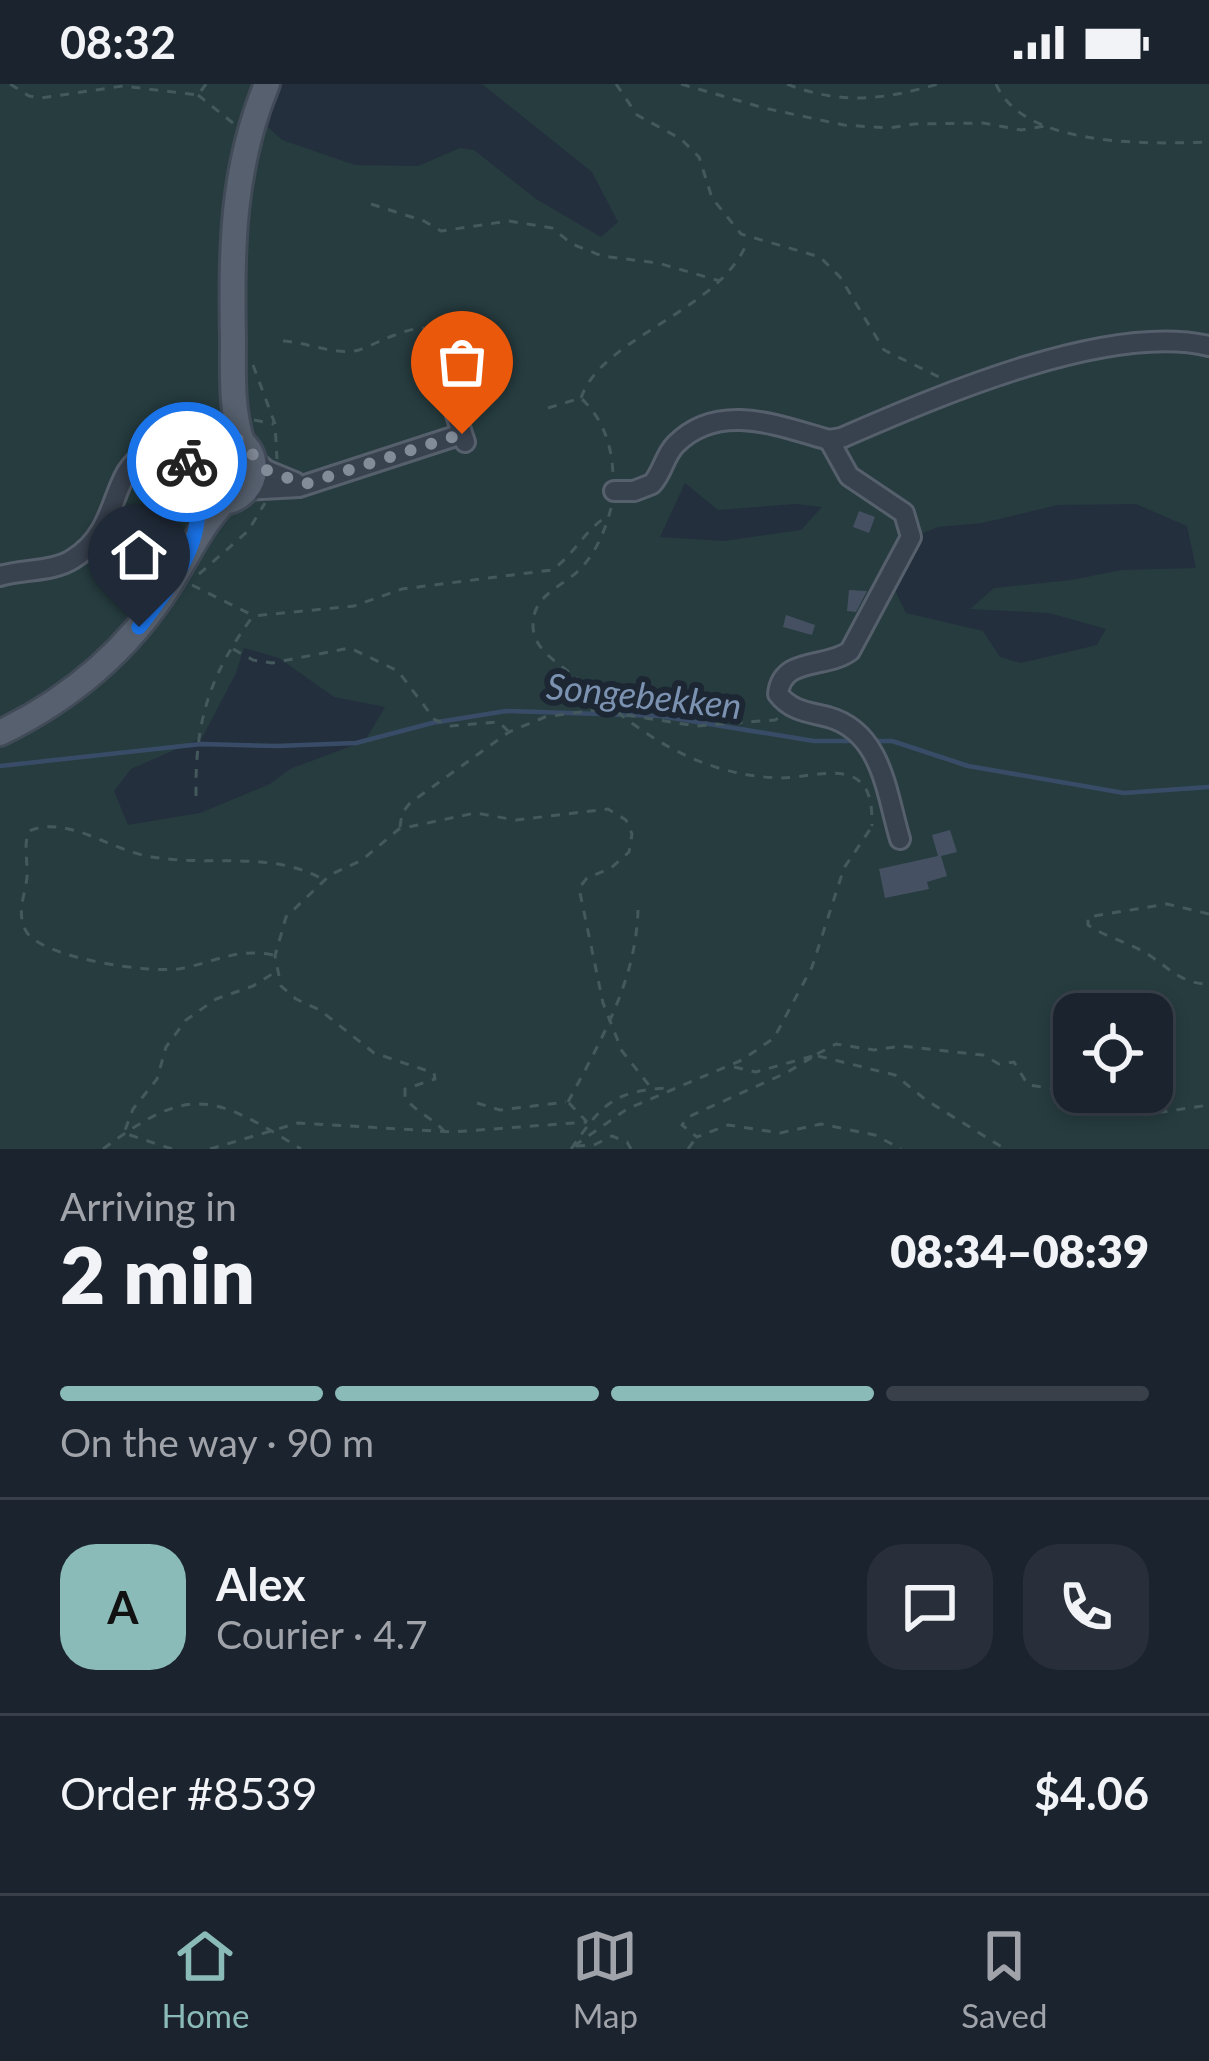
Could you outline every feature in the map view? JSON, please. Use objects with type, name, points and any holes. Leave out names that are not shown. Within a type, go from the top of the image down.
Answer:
[{"type":"main road","points":[[0,733],[50,706],[106,662],[156,605],[193,543],[253,476],[232,386],[232,231],[248,135],[267,84]]},
{"type":"main road","points":[[193,543],[187,461],[232,386]]},
{"type":"main road","points":[[202,441],[230,435],[248,450]]},
{"type":"main road","points":[[192,484],[209,500],[235,496]]},
{"type":"street","points":[[614,491],[652,484],[681,439],[723,419],[756,420],[829,440],[961,389],[1133,341],[1171,339],[1209,346]]},
{"type":"street","points":[[235,496],[305,484],[464,438],[460,407]]},
{"type":"street","points":[[829,440],[849,476],[904,513],[911,537],[850,651],[837,661],[792,669],[781,679],[778,694],[794,708],[834,719],[862,734],[876,758],[900,839]]},
{"type":"street","points":[[0,576],[62,566],[81,554],[105,528],[124,473],[140,458],[202,441]]},
{"type":"street","points":[[248,450],[274,474],[305,484]]},
{"type":"street","points":[[140,458],[169,459],[192,484]]},
{"type":"path","points":[[10,84],[41,98],[123,86],[198,95],[248,135]]},
{"type":"path","points":[[198,95],[206,84]]},
{"type":"path","points":[[616,84],[637,115],[681,139],[699,157],[712,198],[732,225],[748,239],[803,249],[820,257],[840,277],[884,350],[961,389]]},
{"type":"path","points":[[681,84],[844,124],[889,128],[982,123],[1021,130],[1046,126]]},
{"type":"path","points":[[787,84],[836,99],[864,100],[938,84]]},
{"type":"path","points":[[996,84],[1006,101],[1046,126],[1124,143],[1209,142]]},
{"type":"path","points":[[370,205],[441,231],[509,221],[552,228],[572,244],[602,256],[658,263],[720,281]]},
{"type":"path","points":[[548,408],[581,398],[595,370],[720,281],[740,260],[748,239]]},
{"type":"path","points":[[283,341],[348,351],[431,327],[449,345],[460,407]]},
{"type":"path","points":[[572,1148],[605,1121],[730,1065],[774,1038],[792,1010],[824,936],[844,868],[872,826],[869,795],[852,777],[784,778],[722,770],[662,747],[543,650],[533,632],[536,607],[593,554],[610,515],[614,491],[613,464],[602,423],[581,398]]},
{"type":"path","points":[[192,585],[253,616],[354,606],[402,589],[552,570],[594,524],[610,515]]},
{"type":"path","points":[[196,796],[196,740],[209,692],[253,616]]},
{"type":"path","points":[[232,648],[253,660],[272,663],[350,648],[398,671],[435,720],[451,726],[499,722],[509,732]]},
{"type":"path","points":[[399,830],[402,813],[410,803],[509,732],[545,717],[613,710],[696,726],[776,720],[794,708]]},
{"type":"path","points":[[445,1132],[417,1113],[405,1098],[405,1089],[435,1079],[434,1073],[374,1053],[320,1010],[296,999],[281,986],[275,956],[286,916],[324,880],[362,860],[399,830],[475,813],[516,820],[608,809],[626,820],[632,835],[629,852],[579,888],[610,1022],[622,1051],[652,1088]]},
{"type":"path","points":[[275,956],[230,952],[182,969],[154,970],[40,944],[28,936],[20,916],[29,831],[44,825],[94,836],[121,851],[170,861],[284,863],[324,880]]},
{"type":"path","points":[[1209,914],[1167,904],[1088,916],[1088,925],[1117,943],[1149,955],[1193,985],[1209,984]]},
{"type":"path","points":[[568,1102],[610,1022],[637,944],[638,910]]},
{"type":"path","points":[[124,1133],[133,1109],[157,1079],[166,1047],[186,1020],[216,999],[254,986],[276,972]]},
{"type":"path","points":[[697,1137],[682,1124],[688,1117],[786,1073],[820,1049],[836,1044],[983,1055],[999,1064],[1013,1062],[1028,1085],[1053,1089]]},
{"type":"path","points":[[730,1065],[756,1072],[816,1055],[895,1075],[1005,1149]]},
{"type":"path","points":[[572,1148],[587,1122],[618,1098],[671,1088]]},
{"type":"path","points":[[478,1102],[500,1110],[568,1102]]},
{"type":"path","points":[[568,1102],[587,1122]]},
{"type":"path","points":[[103,1149],[147,1116],[188,1105],[227,1108],[301,1149]]},
{"type":"path","points":[[1173,1110],[1209,1105]]},
{"type":"path","points":[[210,1149],[298,1123],[445,1132],[587,1122]]},
{"type":"path","points":[[688,1149],[697,1137],[728,1126],[780,1132],[821,1124],[875,1135],[902,1149]]},
{"type":"path","points":[[124,1133],[172,1149]]},
{"type":"path","points":[[572,1148],[612,1136],[631,1149]]},
{"type":"green space","points":[[0,84],[276,84],[257,117],[282,140],[355,165],[418,166],[460,148],[474,150],[536,199],[601,237],[618,222],[592,172],[482,84],[1209,84],[1209,1149],[0,1149]],"holes":[[[685,483],[718,510],[796,504],[822,507],[801,530],[724,541],[660,537]],[[1136,504],[1187,526],[1196,568],[1122,570],[994,588],[970,609],[1049,613],[1106,629],[1097,645],[1021,663],[1000,657],[983,631],[906,613],[893,586],[911,538],[938,527],[982,523],[1058,505]],[[244,648],[279,658],[334,697],[385,707],[365,741],[290,769],[270,784],[200,813],[128,825],[114,791],[131,769],[202,738]]]},
{"type":"building","points":[[859,511],[875,517],[869,533],[853,527]]},
{"type":"building","points":[[849,590],[867,591],[856,612],[847,611]]},
{"type":"building","points":[[786,615],[815,625],[812,635],[783,627]]},
{"type":"building","points":[[950,830],[957,852],[941,856],[947,876],[927,882],[929,889],[885,898],[879,869],[938,856],[932,835]]},
{"type":"waterway","name":"Songebekken","points":[[0,766],[201,744],[356,743],[432,723],[506,711],[660,716],[814,741],[857,741]]},
{"type":"waterway","name":"Songebekken","points":[[875,741],[892,741],[968,766],[1124,793],[1209,787]]},
{"type":"way so far","points":[[187,462],[204,438],[230,435],[266,470],[305,484],[462,434]]},
{"type":"route","points":[[139,627],[193,543],[197,502],[187,462]]}]
